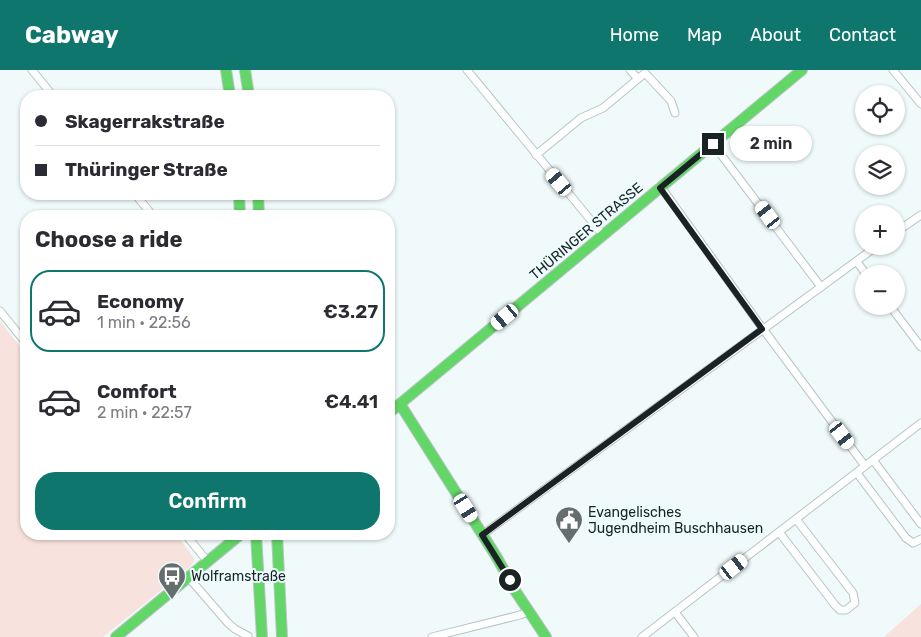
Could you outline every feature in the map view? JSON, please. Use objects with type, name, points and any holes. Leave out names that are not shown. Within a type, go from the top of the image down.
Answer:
[{"type":"main road","points":[[226,70],[229,90]]},
{"type":"main road","points":[[245,70],[248,90]]},
{"type":"main road","name":"THÜRINGER STRASSE","points":[[395,408],[802,70]]},
{"type":"main road","points":[[400,404],[546,637]]},
{"type":"main road","points":[[116,637],[234,540]]},
{"type":"main road","points":[[257,540],[262,634]]},
{"type":"main road","points":[[276,540],[282,636]]},
{"type":"street","points":[[32,70],[49,90]]},
{"type":"street","points":[[467,70],[603,235]]},
{"type":"street","points":[[630,70],[638,79]]},
{"type":"street","points":[[893,70],[921,104]]},
{"type":"street","points":[[536,155],[581,118],[603,108],[645,73],[671,102],[675,113]]},
{"type":"street","points":[[713,144],[821,287]]},
{"type":"street","points":[[660,188],[762,329],[865,466]]},
{"type":"street","points":[[140,200],[148,210]]},
{"type":"street","points":[[905,226],[921,214]]},
{"type":"street","points":[[482,535],[865,255]]},
{"type":"street","points":[[0,311],[20,336]]},
{"type":"street","points":[[897,315],[921,347]]},
{"type":"street","points":[[642,637],[921,423]]},
{"type":"street","points":[[873,460],[921,524]]},
{"type":"street","points":[[857,473],[906,538],[913,543],[921,540]]},
{"type":"street","points":[[779,532],[840,610],[846,610],[855,603],[853,593],[796,519]]},
{"type":"street","points":[[190,540],[208,562]]},
{"type":"street","points":[[189,578],[228,623],[248,636]]},
{"type":"street","points":[[432,637],[530,611]]},
{"type":"street","points":[[675,612],[694,637]]},
{"type":"shaded area","points":[[0,321],[20,346],[20,540],[180,540],[194,558],[194,561],[191,566],[103,637],[0,637]]},
{"type":"shaded area","points":[[921,604],[921,637],[884,637]]},
{"type":"traffic: fast","points":[[226,70],[229,90]]},
{"type":"traffic: fast","points":[[245,70],[248,90]]},
{"type":"traffic: fast","points":[[395,408],[802,70]]},
{"type":"traffic: fast","points":[[239,200],[240,210]]},
{"type":"traffic: fast","points":[[258,200],[259,210]]},
{"type":"traffic: fast","points":[[400,404],[496,556],[516,592],[546,637]]},
{"type":"traffic: fast","points":[[116,637],[234,540]]},
{"type":"traffic: fast","points":[[256,540],[262,637]]},
{"type":"traffic: fast","points":[[277,540],[282,637]]},
{"type":"place","name":"Evangelisches Jugendheim Buschhausen","points":[[569,544]]},
{"type":"place","name":"Wolframstraße","points":[[172,600]]},
{"type":"route","points":[[510,580],[482,535],[762,329],[660,188],[713,144]]}]
